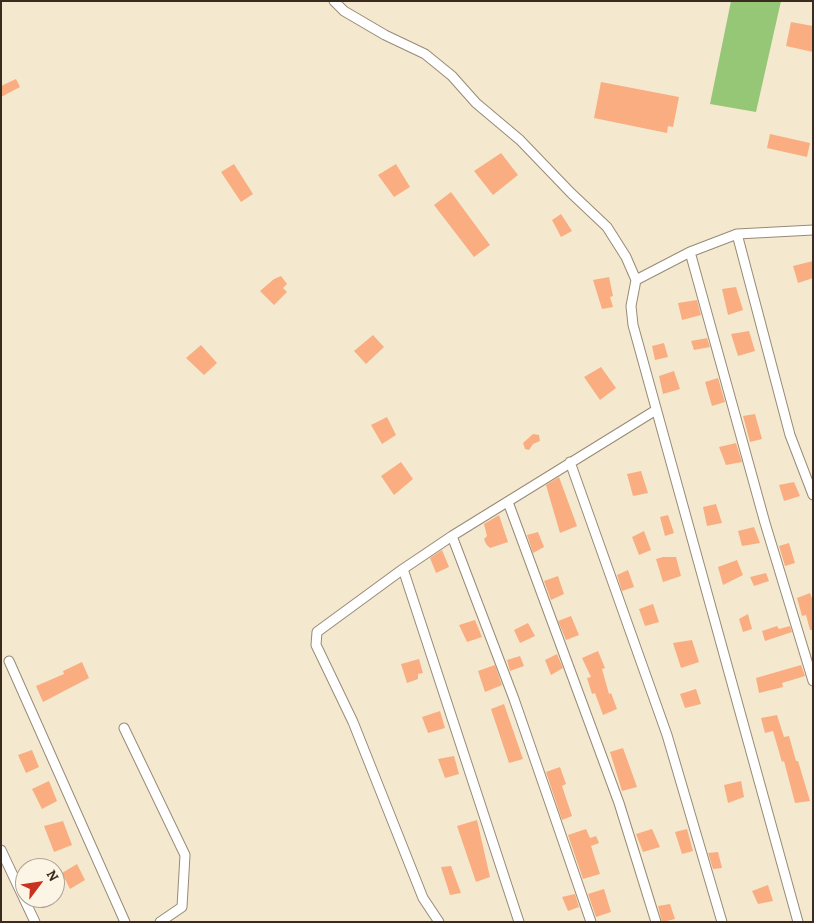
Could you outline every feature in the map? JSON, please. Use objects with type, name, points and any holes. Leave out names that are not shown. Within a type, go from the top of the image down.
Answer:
[{"type":"street","points":[[334,1],[344,10],[377,30],[425,54],[452,76],[476,103],[520,140],[607,228],[626,257],[636,280],[631,306],[633,325],[798,922]]},
{"type":"street","points":[[636,280],[690,252],[737,234],[813,230]]},
{"type":"street","points":[[737,234],[790,434],[813,495]]},
{"type":"street","points":[[690,252],[765,523],[813,681]]},
{"type":"street","points":[[438,922],[423,898],[352,722],[316,645],[316,632],[452,536],[656,410]]},
{"type":"street","points":[[570,462],[667,735],[722,922]]},
{"type":"street","points":[[508,502],[619,803],[656,922]]},
{"type":"street","points":[[452,536],[514,699],[591,922]]},
{"type":"street","points":[[403,569],[519,922]]},
{"type":"street","points":[[9,661],[125,922]]},
{"type":"street","points":[[124,728],[185,855],[182,907],[160,922]]},
{"type":"street","points":[[1,850],[35,922]]},
{"type":"green space","points":[[731,1],[781,1],[756,112],[710,104]]},
{"type":"building","points":[[791,22],[813,26],[813,52],[786,46]]},
{"type":"building","points":[[16,79],[20,87],[1,97],[1,86]]},
{"type":"building","points":[[601,82],[679,97],[673,127],[668,126],[667,133],[594,118]]},
{"type":"building","points":[[770,134],[810,143],[807,157],[767,148]]},
{"type":"building","points":[[501,153],[518,175],[493,195],[474,171]]},
{"type":"building","points":[[234,164],[253,194],[241,202],[221,172]]},
{"type":"building","points":[[396,164],[410,187],[394,197],[378,175]]},
{"type":"building","points":[[451,192],[490,245],[474,257],[434,205]]},
{"type":"building","points":[[561,214],[572,231],[561,237],[552,220]]},
{"type":"building","points":[[813,261],[813,278],[798,283],[793,266]]},
{"type":"building","points":[[281,276],[287,284],[283,288],[287,292],[274,305],[260,291],[274,279]]},
{"type":"building","points":[[609,277],[613,296],[610,297],[613,307],[602,309],[593,280]]},
{"type":"building","points":[[736,287],[743,310],[728,315],[722,289]]},
{"type":"building","points":[[697,300],[701,315],[682,320],[678,303]]},
{"type":"building","points":[[749,331],[755,351],[738,356],[731,334]]},
{"type":"building","points":[[373,335],[384,347],[366,364],[354,351]]},
{"type":"building","points":[[707,338],[710,347],[694,350],[691,341]]},
{"type":"building","points":[[664,343],[668,357],[655,360],[652,346]]},
{"type":"building","points":[[201,345],[217,363],[204,375],[186,358]]},
{"type":"building","points":[[601,367],[616,388],[600,400],[584,377]]},
{"type":"building","points":[[674,371],[680,389],[663,394],[659,376]]},
{"type":"building","points":[[718,378],[725,402],[712,406],[705,382]]},
{"type":"building","points":[[755,414],[762,439],[750,442],[743,416]]},
{"type":"building","points":[[387,417],[396,435],[382,444],[371,425]]},
{"type":"building","points":[[533,434],[539,435],[540,441],[533,444],[529,450],[525,449],[523,443]]},
{"type":"building","points":[[736,443],[742,462],[726,465],[719,447]]},
{"type":"building","points":[[401,462],[413,479],[394,495],[381,476]]},
{"type":"building","points":[[641,471],[648,493],[633,496],[627,474]]},
{"type":"building","points":[[559,477],[577,526],[560,533],[546,485]]},
{"type":"building","points":[[794,482],[800,496],[784,501],[779,485]]},
{"type":"building","points":[[716,504],[722,523],[707,526],[703,507]]},
{"type":"building","points":[[499,515],[508,542],[490,548],[484,539],[487,536],[484,524]]},
{"type":"building","points":[[668,515],[674,533],[665,536],[660,517]]},
{"type":"building","points":[[754,527],[760,543],[742,546],[738,531]]},
{"type":"building","points":[[644,531],[651,550],[639,555],[632,537]]},
{"type":"building","points":[[538,532],[544,547],[533,553],[527,535]]},
{"type":"building","points":[[789,543],[795,563],[785,566],[779,546]]},
{"type":"building","points":[[442,550],[449,567],[436,573],[430,558]]},
{"type":"building","points":[[676,557],[681,576],[663,582],[656,559]]},
{"type":"building","points":[[737,560],[743,575],[723,585],[718,567]]},
{"type":"building","points":[[628,570],[634,587],[622,591],[617,575]]},
{"type":"building","points":[[766,573],[769,581],[754,586],[750,577]]},
{"type":"building","points":[[558,576],[564,594],[551,600],[544,581]]},
{"type":"building","points":[[810,593],[813,601],[813,630],[810,630],[806,615],[802,616],[797,598]]},
{"type":"building","points":[[653,604],[659,622],[645,626],[639,609]]},
{"type":"building","points":[[748,614],[752,629],[743,632],[739,619]]},
{"type":"building","points":[[571,616],[579,635],[566,640],[558,621]]},
{"type":"building","points":[[475,620],[482,637],[467,642],[459,625]]},
{"type":"building","points":[[528,623],[535,636],[520,643],[514,630]]},
{"type":"building","points":[[777,626],[779,629],[790,626],[792,632],[765,641],[762,631]]},
{"type":"building","points":[[692,640],[699,662],[681,668],[673,643]]},
{"type":"building","points":[[598,651],[605,668],[602,669],[609,694],[611,693],[617,709],[603,715],[595,693],[592,694],[587,678],[591,677],[582,658]]},
{"type":"building","points":[[557,654],[563,668],[551,675],[545,660]]},
{"type":"building","points":[[520,656],[524,666],[510,671],[507,660]]},
{"type":"building","points":[[419,659],[423,673],[418,674],[418,679],[407,683],[401,664]]},
{"type":"building","points":[[82,662],[89,678],[43,702],[36,686],[64,674],[63,671]]},
{"type":"building","points":[[495,665],[502,685],[485,692],[478,671]]},
{"type":"building","points":[[801,665],[805,676],[782,683],[783,687],[759,693],[756,678]]},
{"type":"building","points":[[696,689],[701,704],[685,708],[680,694]]},
{"type":"building","points":[[504,704],[523,759],[509,763],[491,709]]},
{"type":"building","points":[[440,711],[445,728],[428,733],[422,717]]},
{"type":"building","points":[[777,715],[784,737],[789,736],[810,801],[795,803],[784,761],[782,762],[773,731],[765,733],[761,718]]},
{"type":"building","points":[[623,748],[637,787],[622,791],[610,752]]},
{"type":"building","points":[[32,750],[39,767],[26,773],[18,755]]},
{"type":"building","points":[[454,756],[459,774],[445,778],[438,759]]},
{"type":"building","points":[[560,767],[566,784],[562,786],[572,816],[562,820],[546,772]]},
{"type":"building","points":[[49,781],[57,801],[42,809],[32,789]]},
{"type":"building","points":[[741,781],[744,797],[728,803],[724,785]]},
{"type":"building","points":[[477,820],[490,877],[476,882],[457,826]]},
{"type":"building","points":[[63,821],[72,845],[54,852],[44,826]]},
{"type":"building","points":[[586,829],[590,838],[596,836],[599,843],[591,846],[600,874],[583,879],[568,835]]},
{"type":"building","points":[[652,829],[660,847],[643,852],[636,834]]},
{"type":"building","points":[[687,829],[693,851],[682,854],[675,832]]},
{"type":"building","points":[[718,852],[722,868],[713,869],[708,853]]},
{"type":"building","points":[[77,864],[85,880],[70,889],[65,879],[65,871]]},
{"type":"building","points":[[451,866],[461,893],[450,895],[441,867]]},
{"type":"building","points":[[768,885],[773,901],[758,904],[752,891]]},
{"type":"building","points":[[604,889],[611,912],[596,917],[588,894]]},
{"type":"building","points":[[575,894],[579,907],[568,911],[562,897]]},
{"type":"building","points":[[670,904],[675,919],[662,922],[658,906]]}]
